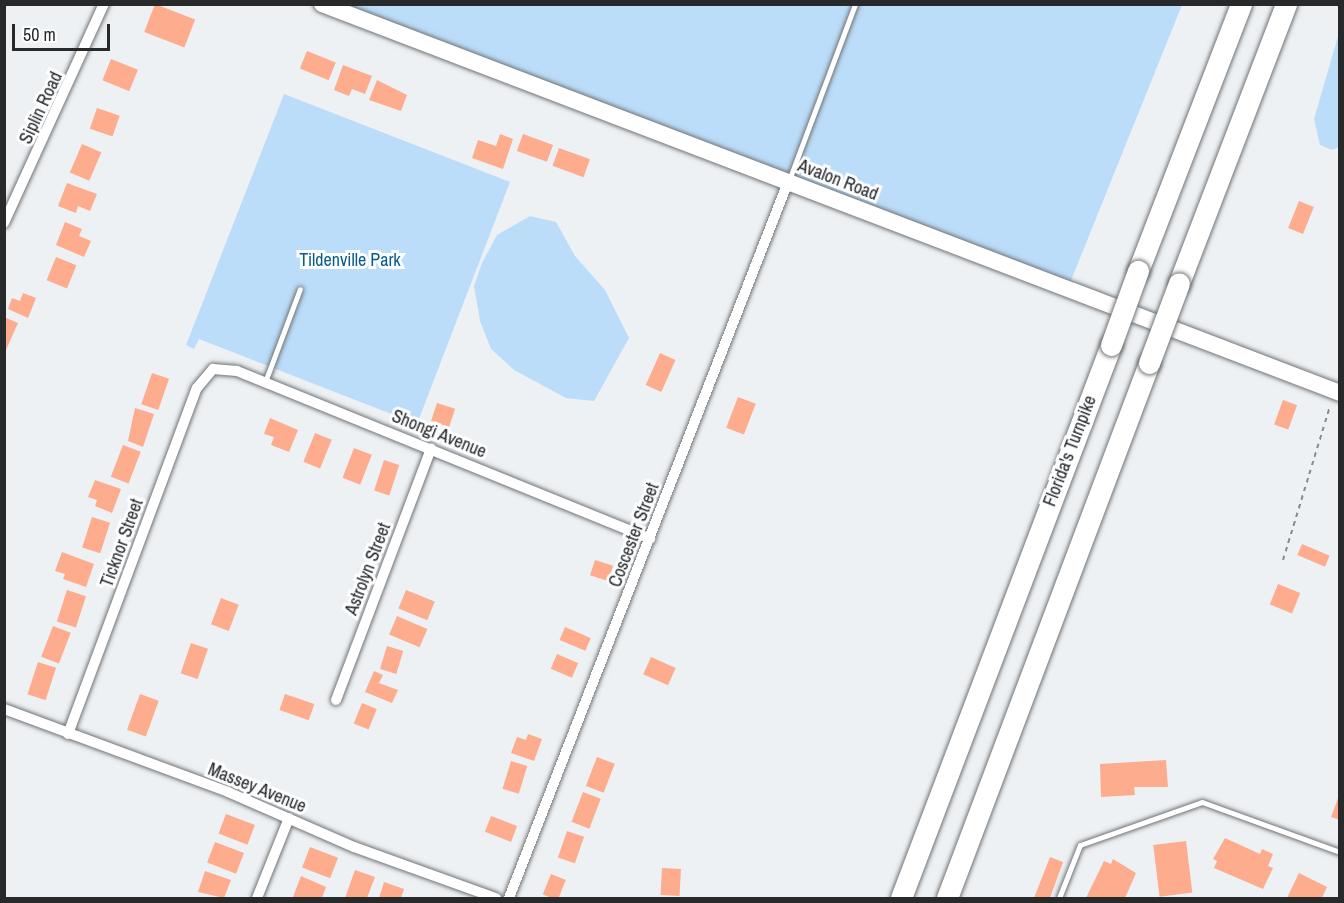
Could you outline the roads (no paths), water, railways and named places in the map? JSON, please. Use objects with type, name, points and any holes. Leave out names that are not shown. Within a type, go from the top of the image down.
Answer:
[{"type":"highway","name":"Florida's Turnpike","points":[[901,898],[1241,4]]},
{"type":"highway","points":[[947,898],[1286,4]]},
{"type":"main road","name":"Avalon Road","points":[[322,4],[1337,393]]},
{"type":"street","name":"Siplin Road","points":[[4,223],[104,4]]},
{"type":"street","name":"Coscester Street","points":[[509,898],[788,182]]},
{"type":"street","name":"Shongi Avenue","points":[[213,369],[226,368],[265,382],[650,539]]},
{"type":"street","name":"Ticknor Street","points":[[68,734],[197,388],[213,369]]},
{"type":"street","name":"Astrolyn Street","points":[[336,700],[431,448]]},
{"type":"street","name":"Massey Avenue","points":[[4,709],[489,898]]},
{"type":"street","points":[[257,898],[288,818]]},
{"type":"lane","points":[[788,182],[855,4]]},
{"type":"lane","points":[[265,382],[300,289]]},
{"type":"lane","points":[[1059,898],[1080,845],[1202,802],[1340,852]]},
{"type":"park label","name":"Tildenville Park","points":[[350,260]]}]
